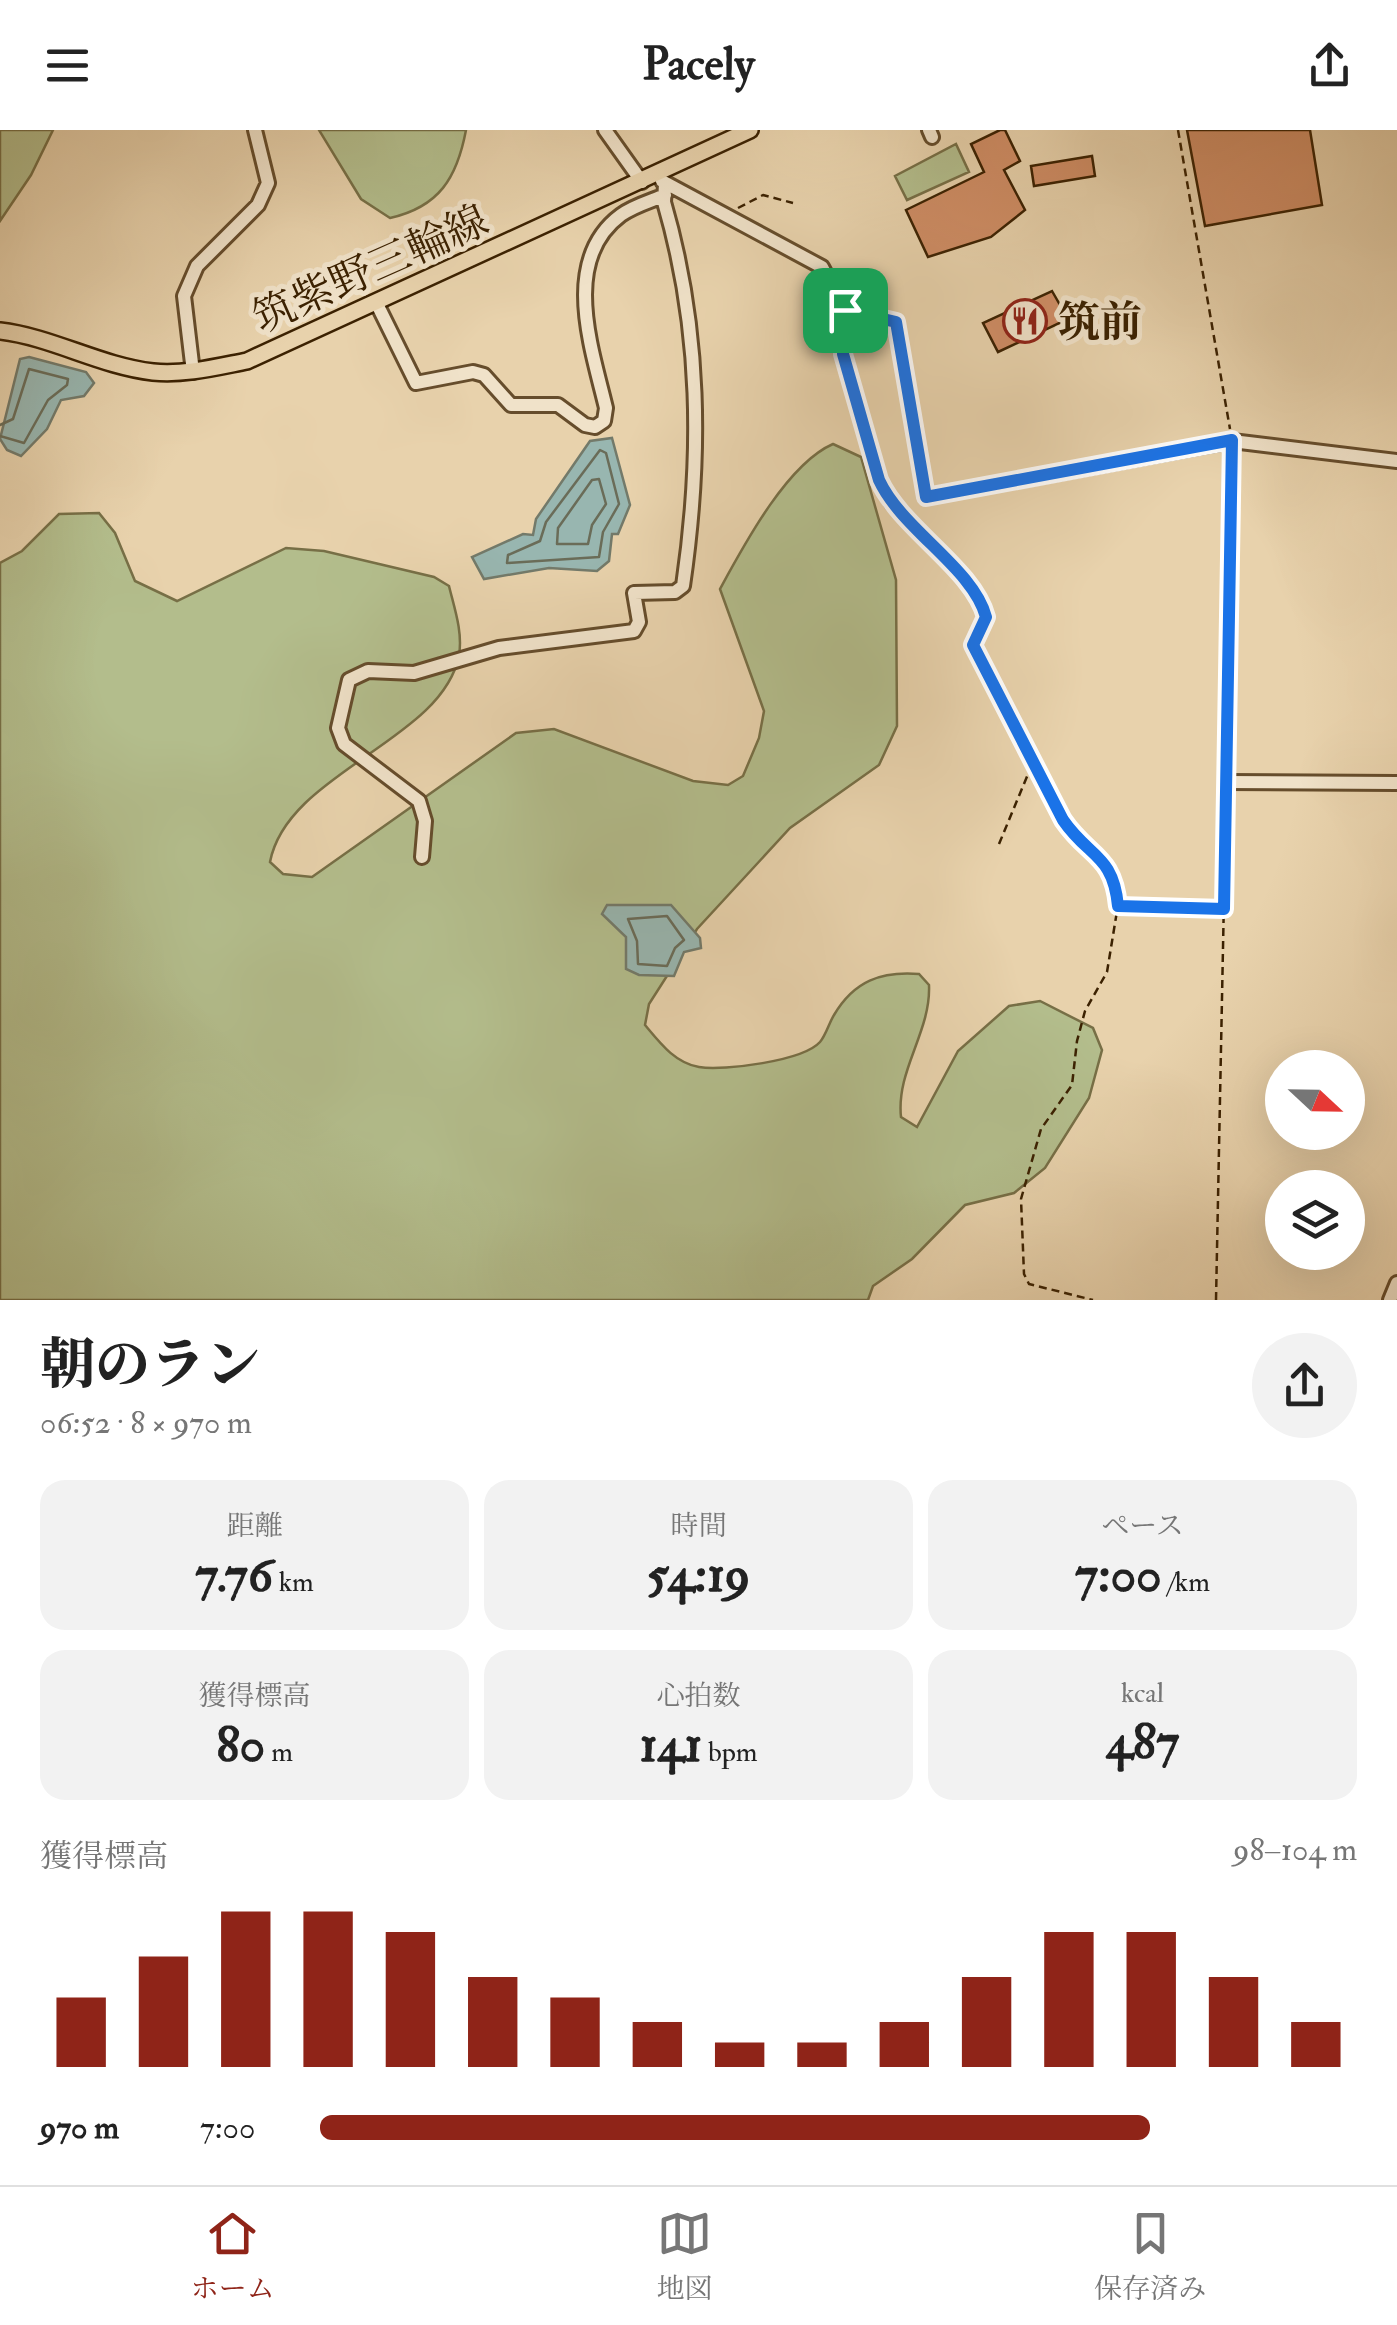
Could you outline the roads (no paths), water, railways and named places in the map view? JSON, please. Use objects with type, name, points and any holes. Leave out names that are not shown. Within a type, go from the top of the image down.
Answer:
[{"type":"main road","name":"筑紫野三輪線","points":[[0,331],[24,334],[152,372],[193,372],[247,361],[657,184],[750,130]]},
{"type":"street","points":[[193,372],[184,296],[197,266],[258,205],[268,183],[255,130]]},
{"type":"street","points":[[605,130],[657,184],[730,216],[822,268],[845,310],[843,354],[879,480],[892,503]]},
{"type":"street","points":[[377,304],[416,383],[474,372],[484,375],[511,405],[558,404],[594,427],[604,421],[606,408],[584,312],[587,274],[601,238],[622,213],[657,184]]},
{"type":"street","points":[[422,857],[425,821],[419,801],[344,744],[338,728],[349,680],[368,671],[414,673],[499,648],[634,630],[639,622],[634,593],[675,592],[683,586],[698,468],[698,414],[693,348],[657,184]]},
{"type":"street","points":[[845,310],[896,322],[926,497],[1232,440],[1397,460]]},
{"type":"street","points":[[1226,782],[1397,783]]},
{"type":"street","points":[[1390,1300],[1397,1282]]},
{"type":"water","points":[[29,357],[86,372],[94,383],[84,396],[61,400],[47,429],[21,456],[7,450],[0,439],[20,359]]},
{"type":"water","points":[[612,438],[630,505],[618,534],[612,534],[609,561],[597,571],[549,568],[484,579],[472,557],[523,534],[533,535],[536,519],[590,441]]},
{"type":"water","points":[[607,905],[671,905],[700,938],[701,948],[684,952],[674,976],[639,975],[626,969],[626,937],[602,914]]},
{"type":"place","name":"筑前","points":[[1025,321]]}]
